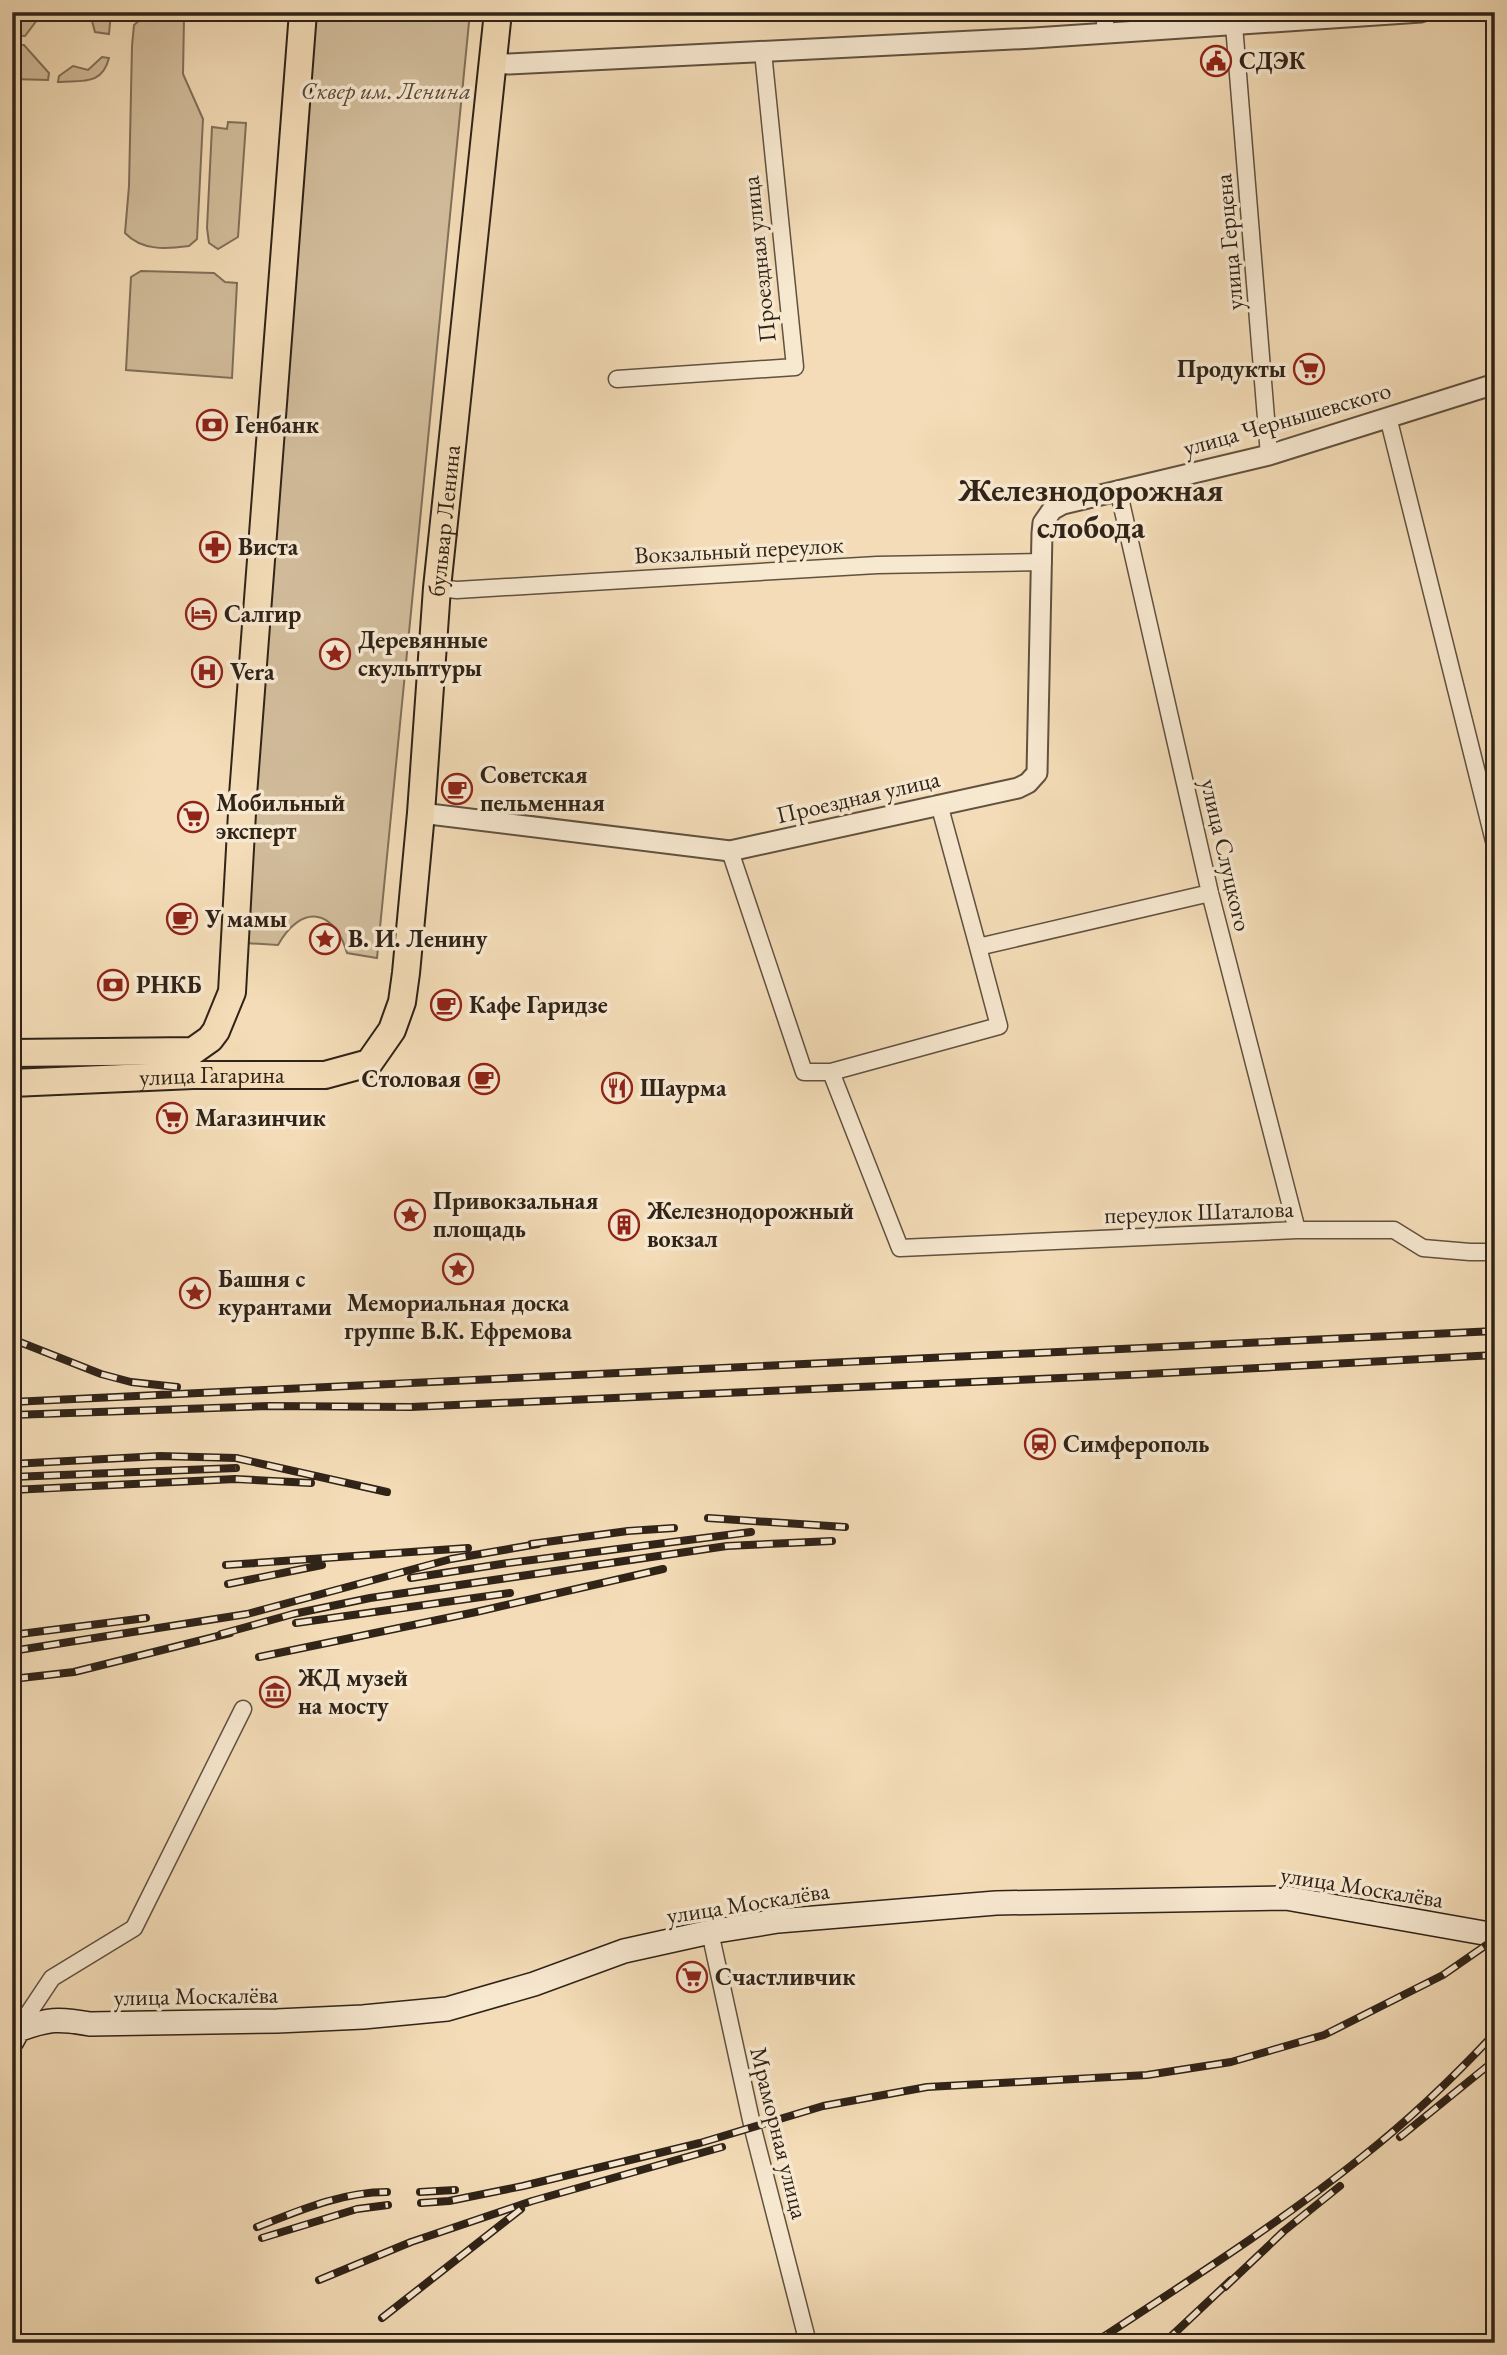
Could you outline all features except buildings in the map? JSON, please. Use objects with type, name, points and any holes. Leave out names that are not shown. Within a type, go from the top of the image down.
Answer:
[{"type":"main road","name":"улица Гагарина","points":[[12,1053],[192,1051],[210,1040],[232,992],[243,795],[303,12]]},
{"type":"main road","name":"бульвар Ленина","points":[[392,1030],[406,973],[421,813],[437,588],[498,12]]},
{"type":"main road","name":"улица Гагарина","points":[[12,1083],[185,1075],[325,1075],[369,1063],[392,1030]]},
{"type":"main road","name":"улица Москалёва","points":[[14,2031],[45,2020],[90,2024],[277,2021],[447,2009],[534,1984],[624,1951],[710,1932],[778,1921],[996,1903],[1286,1898],[1495,1935]]},
{"type":"street","points":[[1104,12],[1106,33]]},
{"type":"street","points":[[493,63],[763,52],[1421,12]]},
{"type":"street","name":"улица Герцена","points":[[1234,25],[1269,455]]},
{"type":"street","name":"Проездная улица","points":[[617,379],[795,367],[763,52]]},
{"type":"street","name":"улица Чернышевского","points":[[1052,510],[1063,504],[1118,489],[1269,455],[1495,384]]},
{"type":"street","points":[[1388,417],[1495,845]]},
{"type":"street","name":"улица Слуцкого","points":[[1118,489],[1210,893],[1297,1230]]},
{"type":"street","name":"Проездная улица","points":[[421,813],[730,851],[939,803],[1018,788],[1028,783],[1037,773],[1043,523],[1052,510]]},
{"type":"street","name":"Вокзальный переулок","points":[[437,588],[471,589],[877,565],[1043,562]]},
{"type":"street","points":[[730,851],[804,1072],[831,1072],[999,1026],[939,803]]},
{"type":"street","points":[[978,947],[1210,893]]},
{"type":"street","name":"переулок Шаталова","points":[[831,1072],[900,1248],[1297,1230],[1394,1230],[1423,1248],[1495,1252]]},
{"type":"street","points":[[14,2031],[52,1978],[134,1928],[243,1709]]},
{"type":"street","name":"Мраморная улица","points":[[710,1932],[753,2129],[808,2343]]},
{"type":"green space","points":[[12,12],[43,12],[25,36],[12,35]]},
{"type":"green space","points":[[67,12],[111,12],[109,34],[95,32],[92,21],[75,19]]},
{"type":"green space","points":[[149,12],[175,12],[184,18],[183,74],[203,119],[197,239],[189,246],[147,246],[125,233],[134,25]]},
{"type":"green space","name":"Сквер им. Ленина","points":[[316,12],[470,12],[377,958],[347,953],[334,927],[326,920],[316,917],[297,923],[278,945],[245,943]]},
{"type":"green space","points":[[12,45],[24,45],[49,73],[48,80],[12,79]]},
{"type":"green space","points":[[102,57],[109,58],[106,67],[96,77],[83,81],[58,82],[59,76],[73,66],[88,70]]},
{"type":"green space","points":[[228,122],[246,123],[238,237],[218,249],[209,243],[207,228],[212,127],[227,129]]},
{"type":"green space","points":[[141,271],[214,273],[225,282],[237,283],[232,378],[126,370],[131,277]]},
{"type":"railway","points":[[12,1402],[1495,1331]]},
{"type":"railway","points":[[12,1339],[101,1374],[131,1382],[177,1387]]},
{"type":"railway","points":[[12,1415],[269,1406],[411,1407],[1128,1375],[1495,1355]]},
{"type":"railway","points":[[12,1464],[160,1456],[236,1458],[387,1492]]},
{"type":"railway","points":[[12,1477],[236,1468]]},
{"type":"railway","points":[[12,1490],[235,1479],[311,1483]]},
{"type":"railway","points":[[708,1518],[845,1527]]},
{"type":"railway","points":[[531,1544],[628,1531],[674,1528]]},
{"type":"railway","points":[[411,1578],[751,1532]]},
{"type":"railway","points":[[221,1634],[293,1614],[370,1598],[727,1546],[832,1541]]},
{"type":"railway","points":[[12,1651],[247,1614],[451,1559],[538,1544]]},
{"type":"railway","points":[[226,1565],[468,1548]]},
{"type":"railway","points":[[228,1584],[322,1565]]},
{"type":"railway","points":[[259,1657],[476,1612],[663,1569]]},
{"type":"railway","points":[[296,1623],[510,1593]]},
{"type":"railway","points":[[12,1635],[146,1618]]},
{"type":"railway","points":[[12,1679],[74,1672],[230,1633]]},
{"type":"railway","points":[[421,2203],[449,2201],[523,2186],[700,2143],[823,2106],[927,2087],[1147,2075],[1231,2062],[1324,2035],[1443,1975],[1495,1939]]},
{"type":"railway","points":[[1094,2343],[1230,2253],[1330,2182],[1414,2113],[1495,2033]]},
{"type":"railway","points":[[1400,2137],[1495,2060]]},
{"type":"railway","points":[[319,2280],[411,2242],[532,2201],[722,2147]]},
{"type":"railway","points":[[1225,2287],[1284,2231],[1340,2186]]},
{"type":"railway","points":[[420,2192],[455,2190]]},
{"type":"railway","points":[[257,2227],[336,2199],[387,2192]]},
{"type":"railway","points":[[262,2238],[357,2209],[388,2205]]},
{"type":"railway","points":[[382,2318],[521,2209]]},
{"type":"railway","points":[[1164,2343],[1231,2280]]},
{"type":"railway","points":[[350,2343],[355,2339]]},
{"type":"place","name":"СДЭК","points":[[1216,61]]},
{"type":"place","name":"Продукты","points":[[1309,369]]},
{"type":"place","name":"Генбанк","points":[[212,425]]},
{"type":"place","name":"Виста","points":[[215,547]]},
{"type":"place","name":"Салгир","points":[[201,614]]},
{"type":"place","name":"Деревянные скульптуры","points":[[335,654]]},
{"type":"place","name":"Vera","points":[[207,672]]},
{"type":"place","name":"Советская пельменная","points":[[457,789]]},
{"type":"place","name":"Мобильный эксперт","points":[[193,817]]},
{"type":"place","name":"У мамы","points":[[182,919]]},
{"type":"place","name":"В. И. Ленину","points":[[325,939]]},
{"type":"place","name":"РНКБ","points":[[113,985]]},
{"type":"place","name":"Кафе Гаридзе","points":[[446,1005]]},
{"type":"place","name":"Столовая","points":[[484,1079]]},
{"type":"place","name":"Шаурма","points":[[617,1088]]},
{"type":"place","name":"Магазинчик","points":[[172,1118]]},
{"type":"place","name":"Привокзальная площадь","points":[[410,1215]]},
{"type":"place","name":"Железнодорожный вокзал","points":[[624,1225]]},
{"type":"place","name":"Мемориальная доска группе В.К. Ефремова","points":[[458,1269]]},
{"type":"place","name":"Башня с курантами","points":[[195,1293]]},
{"type":"place","name":"Симферополь","points":[[1040,1444]]},
{"type":"place","name":"ЖД музей на мосту","points":[[275,1692]]},
{"type":"place","name":"Счастливчик","points":[[692,1977]]},
{"type":"district","name":"Железнодорожная слобода","points":[[1091,508]]}]
